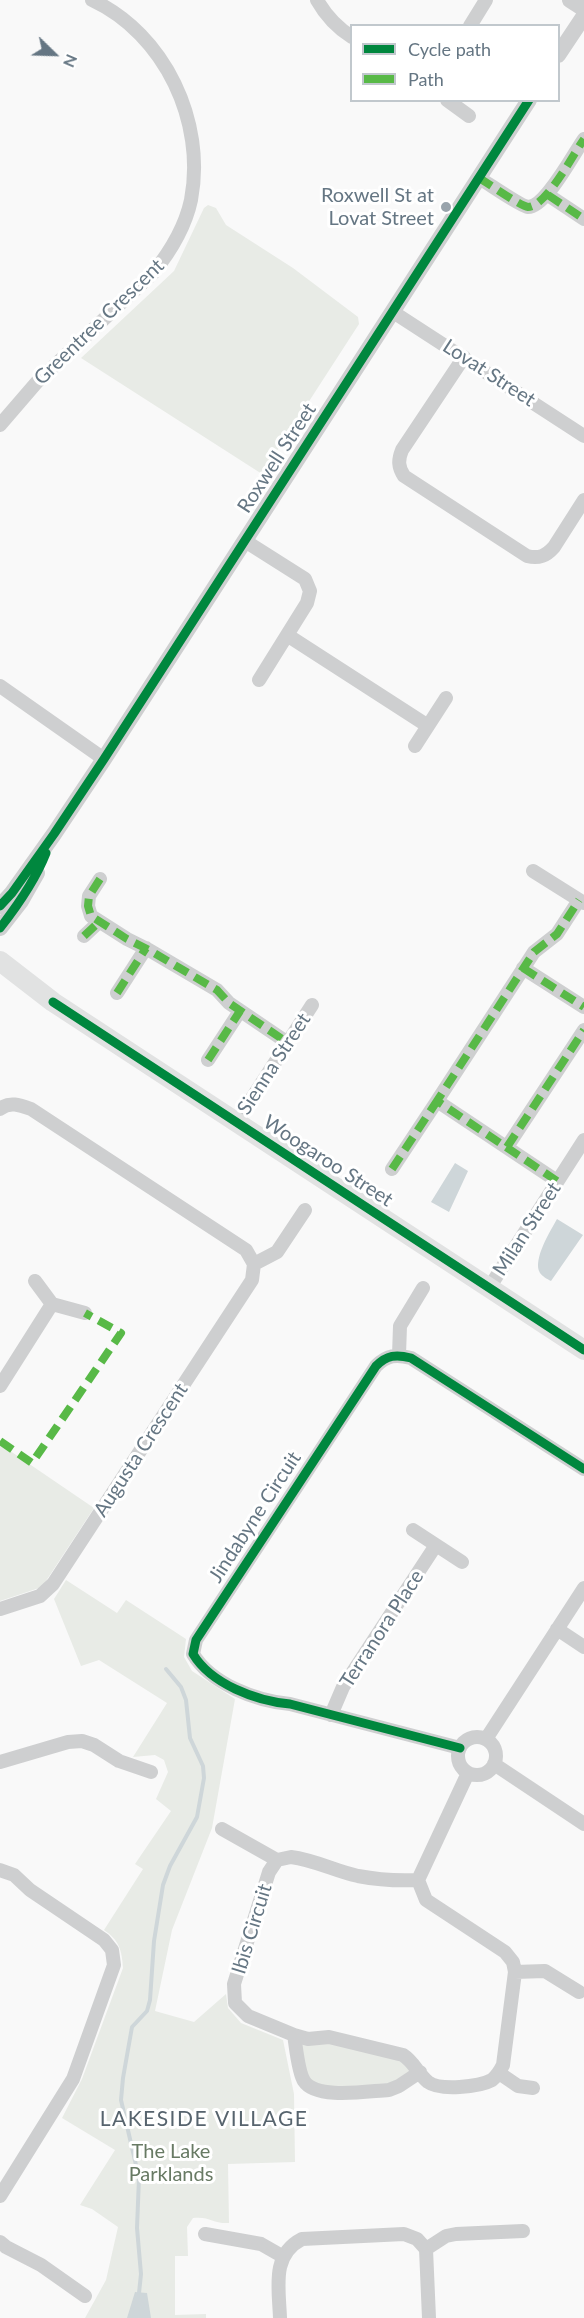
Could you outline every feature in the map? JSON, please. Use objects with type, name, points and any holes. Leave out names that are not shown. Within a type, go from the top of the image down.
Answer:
[{"type":"main road","name":"Woogaroo Street","points":[[0,961],[53,1002],[584,1350]]},
{"type":"main road","name":"Woogaroo Street","points":[[0,976],[53,1002]]},
{"type":"street","name":"Greentree Crescent","points":[[0,425],[37,382],[153,273],[169,254],[182,228],[191,201],[194,171],[193,142],[188,114],[176,87],[163,63],[146,40],[125,21],[92,0]]},
{"type":"street","points":[[317,0],[324,14],[350,36]]},
{"type":"street","points":[[471,24],[486,0]]},
{"type":"street","points":[[570,0],[584,9]]},
{"type":"street","points":[[560,52],[584,16]]},
{"type":"street","points":[[450,102],[469,116]]},
{"type":"street","name":"Roxwell Street","points":[[0,906],[12,893],[54,834],[104,759],[528,102]]},
{"type":"street","points":[[479,178],[525,206],[535,205],[548,195],[584,139]]},
{"type":"street","points":[[548,195],[584,219]]},
{"type":"street","name":"Lovat Street","points":[[393,312],[584,436]]},
{"type":"street","points":[[464,357],[402,450],[399,469],[404,476],[527,556],[534,558],[548,554],[584,500]]},
{"type":"street","points":[[245,541],[305,579],[308,584],[307,603],[259,680]]},
{"type":"street","points":[[287,635],[428,726]]},
{"type":"street","points":[[0,686],[104,759]]},
{"type":"street","points":[[415,746],[446,698]]},
{"type":"street","name":"Roxwell Street","points":[[0,928],[21,901],[40,868],[54,834]]},
{"type":"street","points":[[392,1169],[534,952],[557,934],[581,902],[533,871]]},
{"type":"street","points":[[100,879],[89,896],[88,906],[91,916],[217,990],[229,1003],[288,1043]]},
{"type":"street","points":[[84,936],[99,922]]},
{"type":"street","points":[[117,993],[146,948]]},
{"type":"street","points":[[523,968],[584,1007]]},
{"type":"street","name":"Sienna Street","points":[[236,1123],[312,1005]]},
{"type":"street","points":[[208,1060],[240,1011]]},
{"type":"street","points":[[507,1147],[584,1030]]},
{"type":"street","points":[[437,1101],[557,1181]]},
{"type":"street","points":[[1,1102],[31,1109],[246,1250],[254,1264],[277,1252],[305,1209]]},
{"type":"street","name":"Milan Street","points":[[489,1288],[584,1140]]},
{"type":"street","name":"Augusta Crescent","points":[[0,1609],[40,1596],[53,1584],[252,1280],[254,1264]]},
{"type":"street","points":[[35,1281],[52,1304],[85,1313]]},
{"type":"street","points":[[423,1288],[400,1326],[399,1355],[411,1358],[584,1469]]},
{"type":"street","points":[[0,1386],[52,1304]]},
{"type":"street","name":"Jindabyne Circuit","points":[[399,1355],[385,1357],[376,1366],[196,1640],[193,1654],[201,1668],[248,1695],[267,1702],[290,1704],[460,1748]]},
{"type":"street","points":[[413,1530],[462,1562]]},
{"type":"street","name":"Terranora Place","points":[[331,1715],[343,1687],[436,1545]]},
{"type":"street","points":[[486,1739],[584,1588]]},
{"type":"street","points":[[557,1629],[584,1647]]},
{"type":"street","points":[[471,1738],[486,1739],[495,1750],[494,1764],[483,1774],[468,1773],[459,1762],[460,1748],[471,1738]]},
{"type":"street","points":[[0,1762],[69,1742],[82,1741],[94,1745],[119,1761],[151,1772]]},
{"type":"street","points":[[494,1764],[584,1824]]},
{"type":"street","points":[[468,1773],[418,1880],[426,1900],[505,1952],[513,1962],[515,1972],[503,2065],[499,2073],[518,2086],[533,2088]]},
{"type":"street","name":"Ibis Circuit","points":[[222,1829],[277,1860],[291,1857],[307,1859],[357,1876],[392,1881],[418,1880]]},
{"type":"street","name":"Ibis Circuit","points":[[277,1860],[270,1872],[234,1984],[235,2003],[248,2016],[308,2039],[329,2037],[403,2055],[412,2061],[426,2080],[437,2087],[449,2088],[490,2081],[499,2073]]},
{"type":"street","points":[[0,1869],[14,1875],[30,1890],[104,1940],[112,1950],[114,1965],[73,2079],[0,2196]]},
{"type":"street","points":[[515,1972],[544,1971],[579,1992]]},
{"type":"street","points":[[294,2035],[303,2080],[312,2089],[324,2092],[389,2090],[420,2072]]},
{"type":"street","points":[[426,2249],[446,2236],[456,2234],[523,2231]]},
{"type":"street","points":[[205,2234],[261,2244],[282,2256]]},
{"type":"street","points":[[280,2318],[279,2272],[282,2256],[290,2245],[302,2239],[404,2234],[417,2239],[426,2249],[429,2318]]},
{"type":"street","points":[[0,2242],[41,2265],[85,2296]]},
{"type":"green space","points":[[208,205],[216,208],[226,225],[293,268],[358,317],[359,324],[262,474],[81,358],[174,271],[204,208]]},
{"type":"green space","points":[[0,1444],[94,1508],[42,1587],[0,1601]]},
{"type":"green space","name":"The Lake Parklands","points":[[66,1580],[117,1613],[126,1600],[186,1639],[184,1657],[192,1671],[235,1699],[212,1828],[172,1930],[155,2011],[194,2022],[226,1994],[228,2008],[241,2023],[283,2040],[294,2094],[295,2162],[228,2164],[229,2223],[193,2218],[187,2227],[188,2256],[175,2256],[175,2315],[206,2314],[206,2318],[85,2318],[106,2280],[118,2227],[92,2209],[80,2205],[115,2150],[62,2118],[82,2079],[123,1968],[119,1946],[104,1930],[143,1869],[135,1864],[171,1811],[156,1799],[168,1772],[164,1760],[155,1755],[133,1757],[167,1703],[99,1660],[81,1666],[54,1599]]},
{"type":"green space","points":[[294,2035],[403,2055],[420,2072],[399,2086],[312,2089]]},
{"type":"shaded area","points":[[455,1163],[468,1171],[449,1212],[431,1202]]},
{"type":"shaded area","points":[[557,1219],[583,1235],[551,1281],[540,1273],[538,1261],[543,1245]]},
{"type":"shaded area","points":[[135,2292],[147,2293],[151,2318],[127,2318]]},
{"type":"waterway","points":[[139,2293],[141,2274],[137,2228],[139,2178],[121,2100],[123,2078],[132,2027],[147,2011],[150,2000],[154,1941],[163,1885],[170,1866],[197,1817],[204,1778],[203,1766],[190,1738],[186,1700],[181,1687],[166,1669]]},
{"type":"marked path","points":[[479,178],[524,206],[535,205],[551,189],[584,139]]},
{"type":"marked path","points":[[548,195],[584,219]]},
{"type":"marked path","points":[[100,879],[89,896],[88,906],[91,916],[217,990],[229,1003],[288,1043]]},
{"type":"marked path","points":[[557,1181],[437,1101],[534,952],[557,934],[579,900]]},
{"type":"marked path","points":[[84,936],[99,922]]},
{"type":"marked path","points":[[117,993],[146,948]]},
{"type":"marked path","points":[[523,968],[584,1007]]},
{"type":"marked path","points":[[208,1060],[240,1011]]},
{"type":"marked path","points":[[507,1147],[584,1030]]},
{"type":"marked path","points":[[392,1169],[437,1101]]},
{"type":"marked path","points":[[0,1441],[32,1463],[121,1333],[85,1313]]},
{"type":"cycle path","points":[[0,906],[12,893],[54,834],[104,759],[528,102]]},
{"type":"cycle path","points":[[0,928],[26,892],[46,853]]},
{"type":"cycle path","points":[[53,1002],[584,1350]]},
{"type":"cycle path","points":[[460,1748],[249,1695],[223,1682],[201,1665],[193,1654],[196,1640],[376,1366],[388,1358],[396,1356],[411,1358],[584,1469]]},
{"type":"place","name":"Roxwell St at Lovat Street","points":[[446,207]]},
{"type":"district","name":"LAKESIDE VILLAGE","points":[[204,2119]]}]
